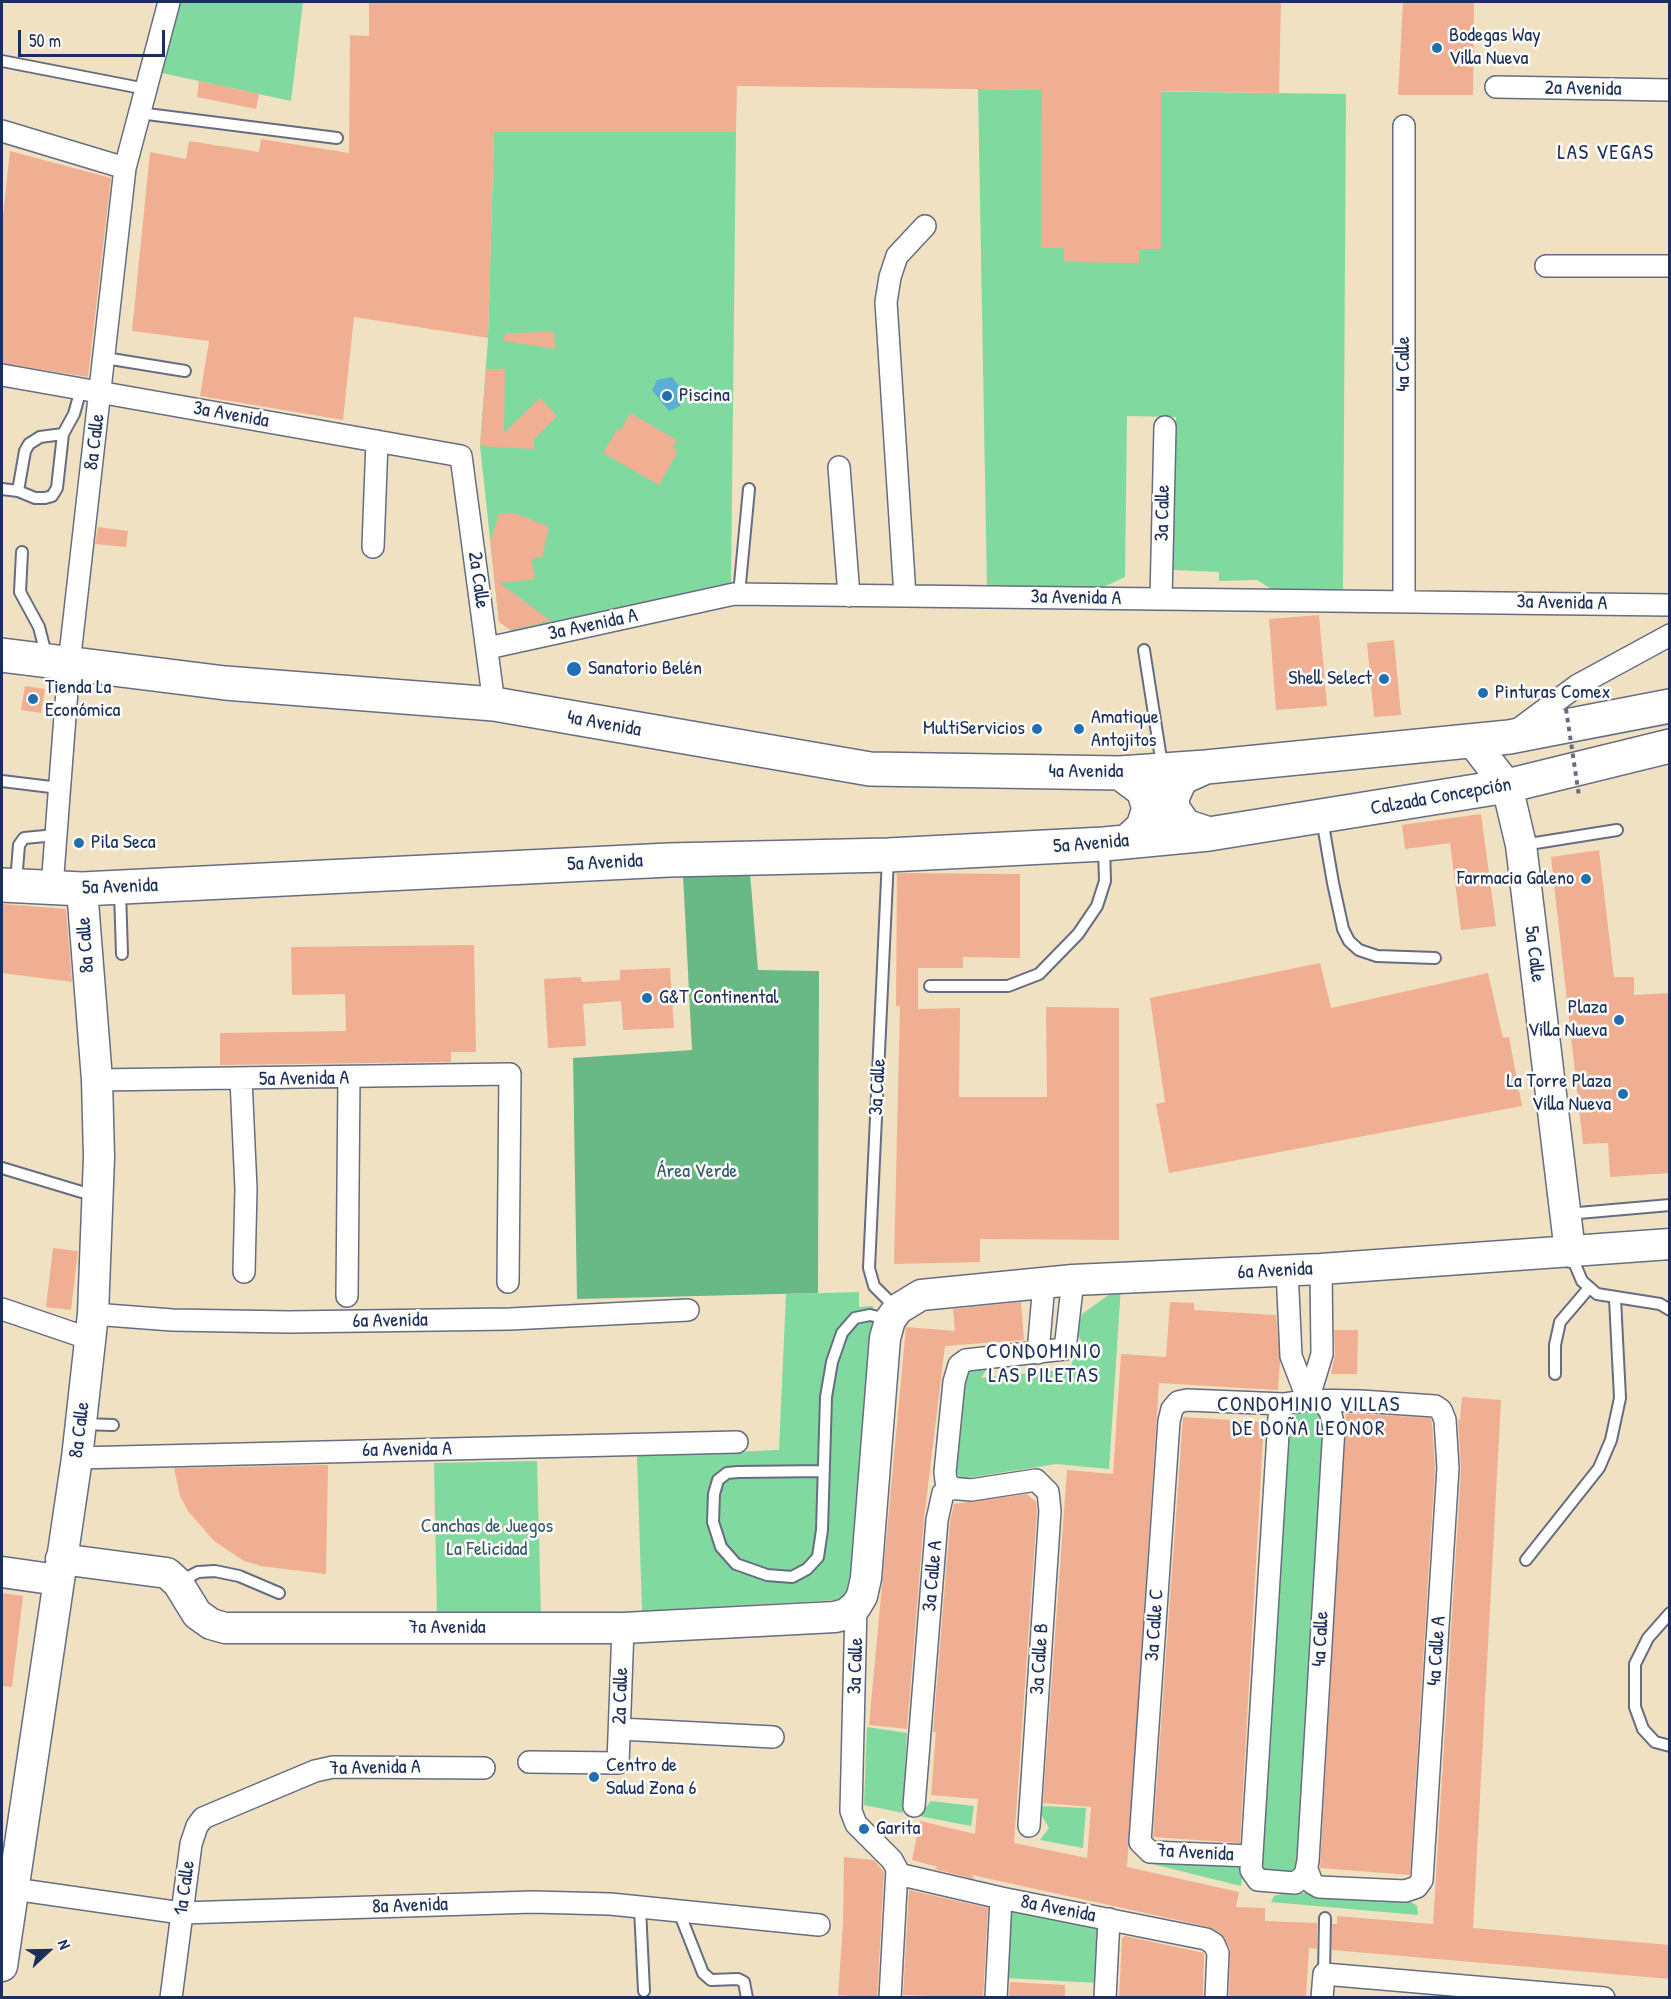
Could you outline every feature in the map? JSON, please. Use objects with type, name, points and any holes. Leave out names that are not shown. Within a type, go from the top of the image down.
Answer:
[{"type":"main road","name":"4a Avenida","points":[[2,655],[225,683],[494,704],[870,769],[1120,773],[1206,767]]},
{"type":"main road","points":[[1209,834],[1185,826],[1173,808],[1172,798],[1181,778],[1206,767],[1509,737],[1670,706]]},
{"type":"main road","name":"5a Calle","points":[[1472,741],[1507,786],[1521,845],[1570,1252]]},
{"type":"main road","name":"Calzada Concepción","points":[[1209,834],[1507,786],[1670,746]]},
{"type":"main road","points":[[1116,842],[1143,827],[1149,808],[1143,790],[1120,773]]},
{"type":"main road","name":"5a Avenida","points":[[9,885],[120,888],[669,860],[888,855],[1116,842],[1209,834]]},
{"type":"main road","name":"8a Calle","points":[[2,1966],[8,1888],[77,1458],[91,1327],[98,1197],[97,1080],[67,888]]},
{"type":"main road","name":"6a Avenida","points":[[894,1315],[921,1295],[1059,1281],[1321,1269],[1670,1244]]},
{"type":"main road","name":"3a Calle","points":[[856,1606],[862,1596],[866,1578],[881,1352],[894,1315]]},
{"type":"main road","points":[[2,1572],[59,1569],[160,1571],[178,1583]]},
{"type":"main road","name":"7a Avenida","points":[[178,1583],[197,1614],[211,1624],[225,1628],[623,1628],[835,1617],[846,1614],[856,1606]]},
{"type":"street","name":"8a Calle","points":[[67,888],[56,835],[59,788],[58,662],[98,419],[91,390],[105,358],[125,168],[169,2]]},
{"type":"street","name":"2a Avenida","points":[[1496,87],[1670,90]]},
{"type":"street","name":"4a Calle","points":[[1404,126],[1404,602]]},
{"type":"street","points":[[2,130],[125,168]]},
{"type":"street","points":[[905,596],[886,302],[890,277],[897,256],[925,226]]},
{"type":"street","points":[[1546,266],[1670,266]]},
{"type":"street","name":"3a Avenida","points":[[2,375],[461,456]]},
{"type":"street","name":"3a Calle","points":[[1161,598],[1165,427]]},
{"type":"street","points":[[373,547],[377,441]]},
{"type":"street","name":"2a Calle","points":[[461,456],[494,704]]},
{"type":"street","points":[[839,467],[849,596]]},
{"type":"street","name":"3a Avenida A","points":[[488,648],[739,594],[1670,604]]},
{"type":"street","points":[[1509,737],[1578,685],[1670,635]]},
{"type":"street","name":"5a Avenida A","points":[[97,1080],[510,1074],[508,1282]]},
{"type":"street","points":[[347,1296],[349,1078]]},
{"type":"street","points":[[241,1079],[246,1189],[244,1272]]},
{"type":"street","points":[[1251,1856],[1280,1419],[1284,1404],[1315,1400],[1322,1354],[1321,1269]]},
{"type":"street","name":"4a Calle","points":[[1287,1270],[1290,1356],[1315,1400],[1330,1411],[1334,1427],[1305,1874]]},
{"type":"street","points":[[953,1489],[946,1481],[945,1472],[957,1369],[963,1361],[1065,1349],[1059,1281]]},
{"type":"street","points":[[1038,1353],[1059,1281]]},
{"type":"street","name":"6a Avenida","points":[[2,1309],[91,1327],[172,1320],[289,1322],[510,1319],[688,1310]]},
{"type":"street","name":"3a Calle C","points":[[1141,1846],[1169,1421],[1175,1404],[1187,1400],[1284,1404]]},
{"type":"street","name":"4a Calle A","points":[[1305,1874],[1318,1887],[1405,1891],[1417,1887],[1422,1875],[1448,1437],[1443,1414],[1437,1407],[1430,1405],[1315,1400]]},
{"type":"street","name":"6a Avenida A","points":[[77,1458],[737,1442]]},
{"type":"street","name":"3a Calle B","points":[[953,1489],[971,1490],[1036,1480],[1047,1492],[1049,1529],[1029,1826]]},
{"type":"street","name":"3a Calle A","points":[[914,1806],[937,1520],[943,1493],[947,1488],[953,1489]]},
{"type":"street","name":"3a Calle","points":[[856,1606],[851,1811],[856,1824],[894,1862],[898,1874]]},
{"type":"street","name":"2a Calle","points":[[529,1762],[618,1763],[623,1628]]},
{"type":"street","points":[[620,1730],[773,1737]]},
{"type":"street","name":"7a Avenida A","points":[[236,1802],[315,1771],[333,1767],[484,1768]]},
{"type":"street","name":"1a Calle","points":[[171,1998],[191,1844],[197,1826],[208,1814],[236,1802]]},
{"type":"street","name":"7a Avenida","points":[[1141,1846],[1150,1852],[1251,1856],[1251,1870],[1255,1878],[1287,1883],[1297,1882],[1305,1874]]},
{"type":"street","points":[[890,1998],[898,1874]]},
{"type":"street","name":"8a Avenida","points":[[898,1874],[1001,1898],[1206,1939],[1216,1947],[1216,1998]]},
{"type":"street","name":"8a Avenida","points":[[8,1888],[181,1913],[533,1902],[610,1904],[819,1925]]},
{"type":"street","points":[[996,1998],[1001,1898]]},
{"type":"street","points":[[1105,1998],[1109,1919]]},
{"type":"street","points":[[1322,1998],[1324,1974],[1441,1991],[1604,1998]]},
{"type":"lane","points":[[2,61],[146,89]]},
{"type":"lane","points":[[139,113],[337,138]]},
{"type":"lane","points":[[105,358],[185,371]]},
{"type":"lane","points":[[2,489],[18,491],[35,498],[52,496],[57,488],[63,434],[91,390]]},
{"type":"lane","points":[[74,414],[98,419]]},
{"type":"lane","points":[[18,491],[28,444],[40,437],[63,434]]},
{"type":"lane","points":[[739,594],[749,489]]},
{"type":"lane","points":[[22,552],[20,592],[58,662]]},
{"type":"lane","points":[[1144,650],[1163,770]]},
{"type":"lane","points":[[2,782],[59,788]]},
{"type":"lane","points":[[1322,817],[1343,929],[1349,941],[1359,950],[1377,956],[1435,958]]},
{"type":"lane","points":[[1521,845],[1617,830]]},
{"type":"lane","points":[[9,885],[19,845],[24,838],[56,835]]},
{"type":"lane","points":[[930,986],[1008,986],[1039,974],[1078,934],[1097,906],[1116,842]]},
{"type":"lane","name":"3a Calle","points":[[888,855],[870,1268],[874,1287],[894,1315]]},
{"type":"lane","points":[[120,888],[122,954]]},
{"type":"lane","points":[[2,1168],[98,1197]]},
{"type":"lane","points":[[1567,1214],[1670,1205]]},
{"type":"lane","points":[[1570,1252],[1578,1274],[1597,1294],[1615,1299],[1660,1304],[1670,1310]]},
{"type":"lane","points":[[1555,1374],[1556,1333],[1560,1322],[1589,1288]]},
{"type":"lane","points":[[1526,1560],[1599,1468],[1611,1440],[1620,1398],[1615,1299]]},
{"type":"lane","points":[[824,1471],[738,1472],[727,1473],[718,1480],[714,1494],[713,1522],[721,1547],[736,1564],[767,1575],[792,1577],[807,1569],[818,1557],[822,1530],[824,1471],[826,1397],[832,1362],[842,1333],[855,1318],[862,1315],[894,1315]]},
{"type":"lane","points":[[81,1424],[113,1425]]},
{"type":"lane","points":[[178,1583],[198,1572],[215,1571],[239,1576],[279,1593]]},
{"type":"lane","points":[[1670,1612],[1648,1638],[1635,1664],[1635,1707],[1643,1729],[1655,1742],[1670,1746]]},
{"type":"lane","points":[[640,1908],[644,1991]]},
{"type":"lane","points":[[679,1912],[703,1973],[711,1980],[738,1979],[744,1982],[747,1998]]},
{"type":"lane","points":[[1324,1918],[1324,1974]]},
{"type":"path","points":[[1566,709],[1579,796]]},
{"type":"green space","points":[[180,2],[303,2],[291,101],[162,73]]},
{"type":"green space","points":[[978,89],[1346,94],[1343,590],[1273,590],[1257,580],[1219,581],[1219,572],[1173,570],[1176,417],[1127,416],[1125,577],[1099,589],[987,589]]},
{"type":"green space","points":[[494,132],[736,132],[731,586],[515,633],[499,622],[480,446],[488,338]]},
{"type":"green space","name":"Área Verde","points":[[750,873],[758,970],[819,971],[818,1293],[577,1299],[573,1058],[692,1050],[683,875]]},
{"type":"green space","points":[[1121,1286],[1109,1469],[1056,1464],[961,1479],[953,1468],[962,1381],[969,1370],[989,1366],[981,1378],[1070,1369],[1075,1354],[1083,1354],[1083,1343],[1077,1334],[1082,1314]]},
{"type":"green space","points":[[859,1292],[859,1307],[873,1306],[852,1581],[848,1590],[842,1597],[835,1600],[642,1611],[637,1456],[779,1450],[786,1294]]},
{"type":"green space","points":[[1298,1411],[1319,1413],[1325,1420],[1300,1874],[1262,1873],[1260,1835],[1288,1421]]},
{"type":"green space","name":"Canchas de Juegos La Felicidad","points":[[537,1461],[541,1614],[437,1616],[434,1463]]},
{"type":"green space","points":[[867,1727],[907,1733],[903,1813],[864,1805]]},
{"type":"green space","points":[[931,1801],[974,1806],[971,1826],[919,1816]]},
{"type":"green space","points":[[1041,1806],[1086,1808],[1083,1848],[1040,1840],[1049,1828],[1041,1814]]},
{"type":"green space","points":[[1163,1860],[1240,1865],[1243,1870],[1241,1886],[1144,1862]]},
{"type":"green space","points":[[1289,1892],[1408,1900],[1417,1906],[1418,1915],[1271,1902],[1274,1896]]},
{"type":"green space","points":[[1014,1910],[1099,1927],[1098,1983],[1005,1978],[1009,1913]]},
{"type":"water","name":"Piscina","points":[[672,377],[680,387],[680,406],[669,411],[652,390],[657,380]]},
{"type":"building","points":[[369,2],[1281,2],[1279,93],[1161,91],[1161,249],[1139,249],[1139,263],[1064,262],[1064,248],[1041,248],[1042,90],[737,86],[736,132],[494,132],[488,338],[354,317],[343,420],[200,396],[209,341],[132,331],[150,152],[186,159],[189,141],[259,152],[261,139],[349,153],[350,35],[369,36]]},
{"type":"building","name":"Bodegas Way Villa Nueva","points":[[1403,2],[1474,2],[1473,95],[1398,95]]},
{"type":"building","points":[[199,81],[259,94],[256,109],[197,97]]},
{"type":"building","points":[[10,151],[111,178],[88,377],[2,363],[2,225]]},
{"type":"building","points":[[554,332],[555,349],[504,341],[505,333]]},
{"type":"building","points":[[486,369],[505,369],[504,433],[540,398],[557,416],[534,439],[534,449],[480,446]]},
{"type":"building","points":[[630,413],[677,440],[673,448],[678,451],[659,485],[603,453],[617,429],[621,430]]},
{"type":"building","points":[[499,513],[517,514],[549,527],[542,557],[531,559],[535,579],[500,583],[551,621],[511,630],[499,622],[490,538],[492,538]]},
{"type":"building","points":[[98,527],[128,531],[126,547],[95,544]]},
{"type":"building","points":[[1319,615],[1327,706],[1276,710],[1269,619]]},
{"type":"building","name":"Shell Select","points":[[1394,640],[1401,715],[1374,717],[1367,643]]},
{"type":"building","name":"Tienda La Económica","points":[[25,686],[45,689],[41,713],[21,710]]},
{"type":"building","points":[[1481,814],[1496,926],[1461,930],[1450,843],[1405,849],[1402,825]]},
{"type":"building","name":"Plaza Villa Nueva","points":[[1599,850],[1614,977],[1634,977],[1634,995],[1670,993],[1670,1173],[1610,1177],[1608,1143],[1583,1144],[1551,857]]},
{"type":"building","points":[[897,873],[1020,874],[1020,958],[963,957],[963,968],[918,968],[918,1009],[960,1008],[959,1097],[1047,1097],[1046,1007],[1119,1008],[1119,1240],[980,1239],[980,1262],[894,1264],[900,1006],[896,1006]]},
{"type":"building","points":[[2,904],[66,909],[72,982],[2,973]]},
{"type":"building","points":[[474,945],[476,1052],[451,1052],[451,1062],[220,1065],[220,1033],[346,1031],[345,994],[292,995],[291,947]]},
{"type":"building","points":[[1320,963],[1331,1008],[1488,973],[1503,1038],[1509,1037],[1522,1106],[1169,1173],[1156,1104],[1165,1102],[1150,998]]},
{"type":"building","points":[[670,968],[674,1028],[623,1030],[621,1001],[583,1004],[586,1046],[548,1048],[544,979],[581,977],[582,982],[620,980],[620,970]]},
{"type":"building","points":[[53,1248],[78,1251],[71,1310],[46,1307]]},
{"type":"building","points":[[1021,1302],[1024,1340],[945,1346],[924,1519],[907,1729],[869,1725],[906,1327],[955,1331],[953,1309]]},
{"type":"building","points":[[1170,1302],[1194,1303],[1194,1310],[1276,1315],[1280,1362],[1278,1390],[1159,1383],[1127,1867],[1239,1892],[1236,1907],[1265,1908],[1265,1921],[1317,1923],[1317,1949],[1309,1948],[1306,1998],[1229,1998],[1230,1948],[1221,1934],[1209,1927],[972,1875],[974,1879],[934,1869],[938,1867],[912,1860],[920,1821],[975,1834],[978,1799],[931,1795],[936,1732],[933,1732],[950,1522],[954,1504],[1027,1494],[1036,1502],[1037,1511],[1014,1843],[1087,1858],[1091,1807],[1043,1803],[1067,1470],[1113,1474],[1121,1354],[1166,1357]]},
{"type":"building","points":[[1334,1330],[1358,1330],[1357,1374],[1331,1374],[1335,1354]]},
{"type":"building","points":[[1462,1397],[1501,1400],[1473,1928],[1670,1945],[1670,1979],[1332,1950],[1332,1924],[1337,1924],[1337,1916],[1433,1924],[1461,1469],[1458,1420],[1460,1420]]},
{"type":"building","points":[[1346,1413],[1431,1418],[1432,1423],[1435,1468],[1410,1875],[1320,1868]]},
{"type":"building","points":[[1183,1417],[1264,1422],[1240,1843],[1153,1837]]},
{"type":"building","points":[[328,1465],[326,1574],[261,1566],[244,1561],[214,1541],[188,1511],[180,1496],[174,1468]]},
{"type":"building","points":[[2,1593],[23,1596],[12,1687],[2,1686]]},
{"type":"building","points":[[844,1857],[874,1860],[884,1872],[877,1998],[838,1995],[843,1924]]},
{"type":"building","points":[[909,1890],[988,1908],[983,1998],[903,1995]]},
{"type":"building","points":[[1125,1936],[1204,1953],[1203,1998],[1119,1998],[1122,1938]]},
{"type":"building","points":[[1010,1982],[1065,1985],[1065,1998],[1009,1998]]},
{"type":"place","name":"Bodegas Way Villa Nueva","points":[[1437,48]]},
{"type":"place","name":"Piscina","points":[[667,396]]},
{"type":"place","name":"Sanatorio Belén","points":[[574,669]]},
{"type":"place","name":"Shell Select","points":[[1384,679]]},
{"type":"place","name":"Pinturas Comex","points":[[1483,693]]},
{"type":"place","name":"Tienda La Económica","points":[[33,699]]},
{"type":"place","name":"MultiServicios","points":[[1037,729]]},
{"type":"place","name":"Amatique Antojitos","points":[[1079,729]]},
{"type":"place","name":"Pila Seca","points":[[79,843]]},
{"type":"place","name":"Farmacia Galeno","points":[[1586,879]]},
{"type":"place","name":"G&T Continental","points":[[647,998]]},
{"type":"place","name":"Plaza Villa Nueva","points":[[1619,1020]]},
{"type":"place","name":"La Torre Plaza Villa Nueva","points":[[1623,1094]]},
{"type":"place","name":"Centro de Salud Zona 6","points":[[594,1777]]},
{"type":"place","name":"Garita","points":[[864,1829]]},
{"type":"district","name":"LAS VEGAS","points":[[1606,153]]},
{"type":"district","name":"CONDOMINIO LAS PILETAS","points":[[1044,1364]]},
{"type":"district","name":"CONDOMINIO VILLAS DE DOÑA LEONOR","points":[[1309,1417]]}]
